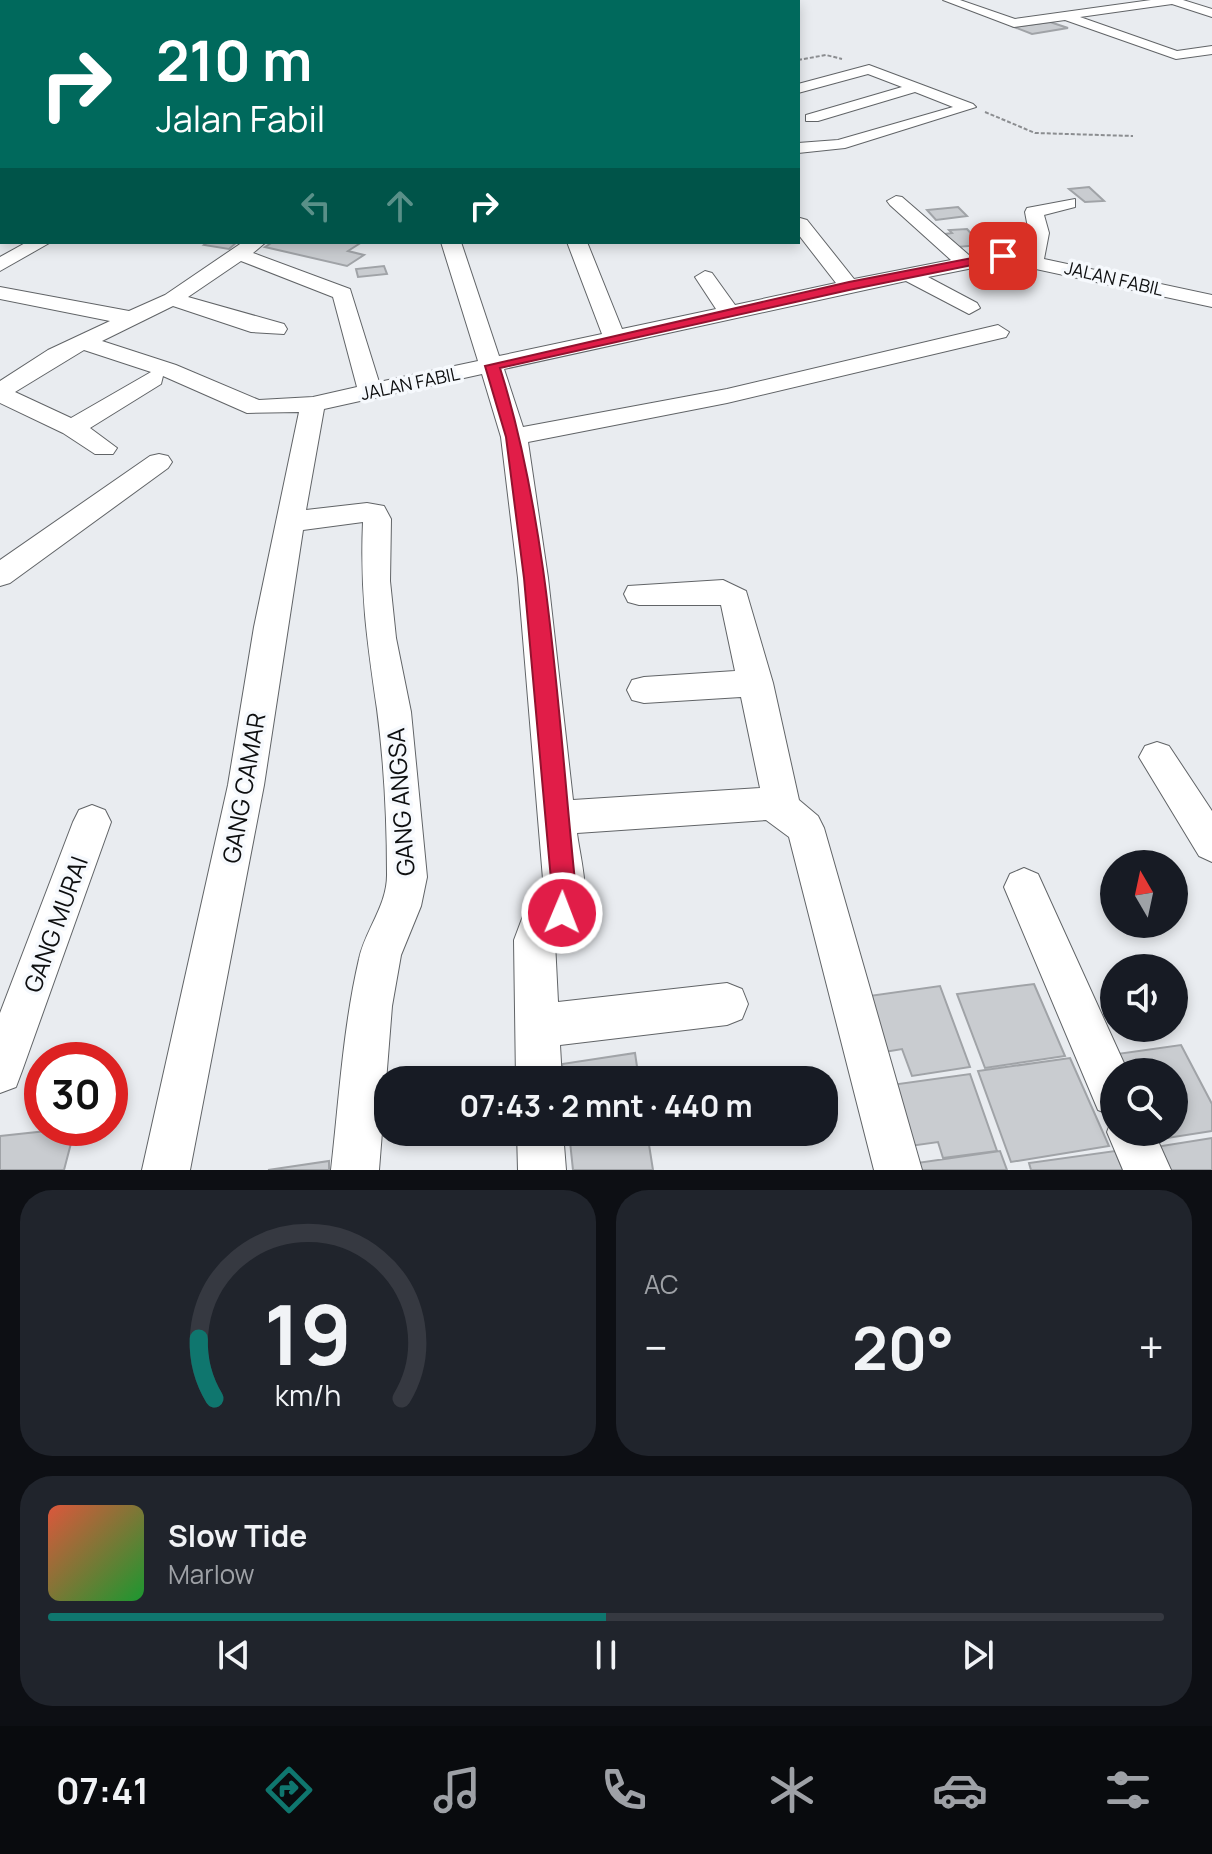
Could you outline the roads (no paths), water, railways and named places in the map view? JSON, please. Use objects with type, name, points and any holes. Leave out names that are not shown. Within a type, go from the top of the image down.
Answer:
[{"type":"street","points":[[955,2],[999,0]]},
{"type":"street","points":[[955,2],[1014,23],[1173,0],[1212,13]]},
{"type":"street","points":[[1065,16],[1176,55],[1212,50]]},
{"type":"street","points":[[800,88],[869,69],[968,107],[839,145],[800,148]]},
{"type":"street","points":[[805,115],[916,87]]},
{"type":"street","points":[[805,115],[860,139]]},
{"type":"street","points":[[896,201],[965,262]]},
{"type":"street","points":[[1034,259],[1039,233],[1034,212],[1069,203]]},
{"type":"street","points":[[800,224],[849,286]]},
{"type":"street","points":[[0,265],[37,244]]},
{"type":"street","points":[[452,244],[514,437],[533,578],[564,891],[562,913],[537,930],[534,940],[538,1066]]},
{"type":"street","points":[[578,244],[615,339]]},
{"type":"street","points":[[104,448],[72,428],[0,392],[26,372],[172,299],[247,248],[343,293],[370,392]]},
{"type":"street","name":"JALAN FABIL","points":[[84,343],[168,370],[256,408],[313,404],[849,286],[1003,256],[1034,259],[1212,301]]},
{"type":"street","points":[[908,274],[969,308]]},
{"type":"street","points":[[705,277],[730,313]]},
{"type":"street","points":[[0,293],[136,319]]},
{"type":"street","points":[[172,299],[251,325],[276,329]]},
{"type":"street","points":[[514,437],[727,396],[998,332]]},
{"type":"street","points":[[0,371],[26,372]]},
{"type":"street","points":[[72,428],[153,379]]},
{"type":"street","name":"GANG CAMAR","points":[[166,1170],[246,785],[313,404]]},
{"type":"street","points":[[0,575],[159,462]]},
{"type":"street","name":"GANG ANGSA","points":[[291,522],[367,512],[374,513],[377,519],[379,624],[394,712],[407,877],[401,906],[380,955],[371,1006],[355,1170]]},
{"type":"street","points":[[639,594],[730,593],[735,599],[783,809]]},
{"type":"street","points":[[644,690],[756,683]]},
{"type":"street","points":[[1157,757],[1212,844]]},
{"type":"street","points":[[557,818],[766,804],[783,809],[805,828],[898,1170]]},
{"type":"street","name":"GANG MURAI","points":[[0,1071],[92,822]]},
{"type":"street","points":[[1024,887],[1100,1062]]},
{"type":"street","points":[[537,1026],[727,1004]]},
{"type":"street","points":[[541,1146],[542,1170]]},
{"type":"street","points":[[1136,1146],[1147,1170]]}]
